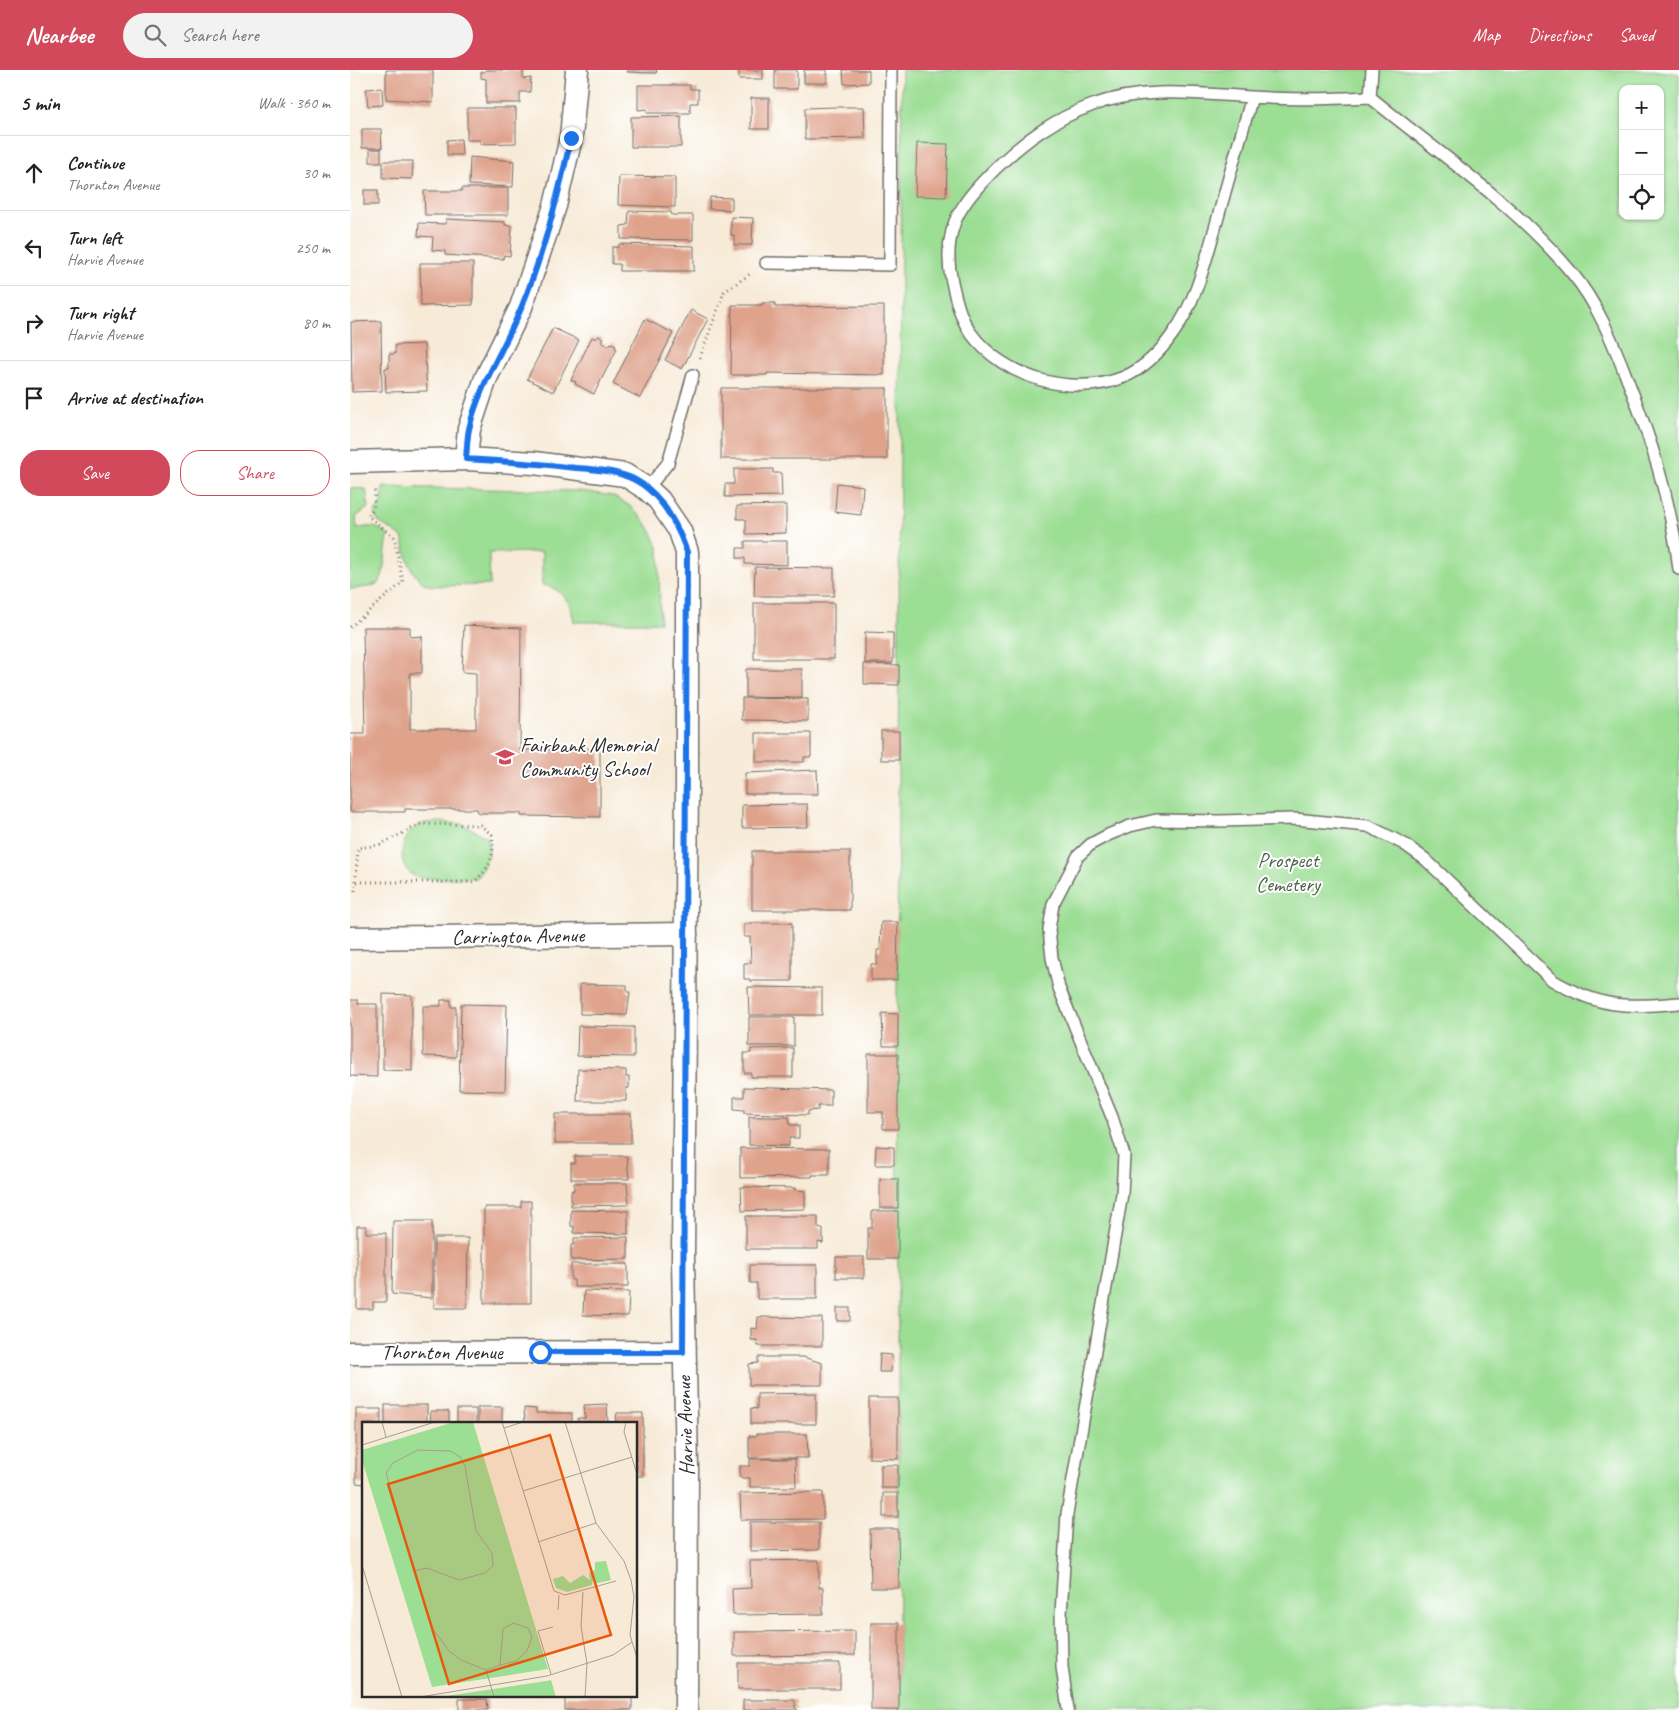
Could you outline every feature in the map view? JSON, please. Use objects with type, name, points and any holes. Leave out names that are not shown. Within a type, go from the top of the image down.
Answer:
[{"type":"street","points":[[466,459],[469,429],[486,378],[521,307],[555,206],[571,138],[577,70]]},
{"type":"street","name":"Harvie Avenue","points":[[350,462],[466,459],[534,463],[625,475],[647,489],[659,500],[675,522],[687,552],[683,1352],[687,1469],[686,1710]]},
{"type":"street","name":"Carrington Avenue","points":[[350,938],[686,934]]},
{"type":"street","name":"Thornton Avenue","points":[[350,1352],[683,1352]]},
{"type":"lane","points":[[766,263],[890,264],[891,70]]},
{"type":"lane","points":[[1370,97],[1372,70]]},
{"type":"lane","points":[[1252,97],[1208,252],[1186,314],[1171,337],[1151,359],[1125,377],[1093,385],[1062,385],[1031,376],[987,351],[970,332],[958,310],[949,272],[948,251],[952,232],[962,206],[986,178],[1021,143],[1067,115],[1095,104],[1151,92],[1186,92],[1313,100],[1370,97],[1522,222],[1572,273],[1588,295],[1614,345],[1650,436],[1660,471],[1679,569]]},
{"type":"lane","points":[[647,489],[668,463],[694,374]]},
{"type":"lane","points":[[1068,1710],[1062,1667],[1061,1614],[1066,1514],[1122,1194],[1124,1155],[1112,1117],[1060,988],[1052,958],[1049,930],[1052,904],[1078,856],[1091,844],[1108,836],[1130,826],[1156,820],[1219,822],[1294,819],[1368,826],[1397,840],[1425,858],[1453,883],[1528,959],[1552,980],[1568,990],[1596,1002],[1616,1006],[1679,1003]]},
{"type":"path","points":[[694,374],[724,292],[766,263]]},
{"type":"path","points":[[350,626],[403,582],[394,537],[368,516],[374,508],[375,484]]},
{"type":"path","points":[[350,890],[355,891],[355,882],[358,848],[379,845],[421,824],[480,825],[492,834],[494,849],[486,871],[474,882],[355,882]]},
{"type":"green space","name":"Prospect Cemetery","points":[[902,70],[1653,70],[1679,74],[1679,1710],[899,1710],[897,980]]},
{"type":"green space","points":[[383,487],[581,491],[613,496],[630,506],[644,520],[659,549],[660,622],[574,622],[571,609],[565,597],[555,589],[542,585],[542,552],[489,553],[490,585],[432,586],[425,583],[419,579],[411,567],[402,537],[379,522],[375,516],[376,510],[382,504]]},
{"type":"green space","points":[[350,488],[366,489],[369,507],[356,517],[357,529],[374,527],[388,535],[383,573],[379,583],[369,587],[350,589]]},
{"type":"green space","points":[[440,822],[463,824],[488,838],[488,855],[485,864],[476,878],[422,878],[409,872],[405,866],[402,850],[409,834],[421,824]]},
{"type":"building","points":[[386,70],[433,70],[433,102],[386,99]]},
{"type":"building","points":[[485,70],[523,70],[523,79],[531,78],[530,92],[520,92],[520,103],[486,103],[486,79],[481,78],[481,72],[485,72]]},
{"type":"building","points":[[627,70],[657,70],[656,73],[627,72]]},
{"type":"building","points":[[739,70],[763,70],[763,79],[739,79]]},
{"type":"building","points":[[775,70],[797,70],[797,89],[775,89]]},
{"type":"building","points":[[804,70],[827,70],[827,83],[804,83]]},
{"type":"building","points":[[843,70],[869,70],[869,83],[844,84]]},
{"type":"building","points":[[638,85],[690,85],[690,89],[698,89],[698,103],[690,103],[690,113],[647,113],[647,109],[638,110]]},
{"type":"building","points":[[382,88],[383,105],[368,106],[366,89]]},
{"type":"building","points":[[751,98],[769,98],[769,129],[751,129]]},
{"type":"building","points":[[864,107],[865,138],[805,139],[805,108]]},
{"type":"building","points":[[467,108],[516,108],[516,143],[480,144],[480,140],[467,140]]},
{"type":"building","points":[[681,116],[681,147],[631,147],[631,117]]},
{"type":"building","points":[[362,129],[381,129],[382,148],[362,148]]},
{"type":"building","points":[[461,139],[462,155],[447,155],[447,140]]},
{"type":"building","points":[[917,143],[948,144],[946,197],[915,196]]},
{"type":"building","points":[[370,149],[381,149],[381,162],[370,162]]},
{"type":"building","points":[[470,157],[514,161],[513,187],[469,185]]},
{"type":"building","points":[[383,161],[413,161],[412,179],[383,178]]},
{"type":"building","points":[[619,176],[675,177],[675,207],[618,205]]},
{"type":"building","points":[[462,188],[508,188],[508,215],[425,215],[424,191],[462,191]]},
{"type":"building","points":[[364,190],[378,190],[378,205],[364,205]]},
{"type":"building","points":[[710,197],[732,198],[732,210],[709,209]]},
{"type":"building","points":[[629,211],[671,212],[672,215],[693,215],[693,240],[621,239],[621,226],[628,225]]},
{"type":"building","points":[[731,217],[753,218],[752,245],[734,245],[734,235],[731,235]]},
{"type":"building","points":[[446,219],[505,222],[505,225],[512,226],[510,256],[504,255],[503,259],[445,255],[445,251],[432,250],[433,237],[418,236],[419,223],[446,224]]},
{"type":"building","points":[[619,244],[694,246],[694,271],[620,271],[620,264],[612,264],[612,247],[619,247]]},
{"type":"building","points":[[420,263],[473,263],[473,305],[421,306]]},
{"type":"building","points":[[762,303],[775,303],[775,307],[884,306],[884,375],[767,373],[767,375],[731,375],[732,305],[762,305]]},
{"type":"building","points":[[691,310],[708,319],[682,369],[665,360]]},
{"type":"building","points":[[645,319],[673,333],[640,398],[613,384]]},
{"type":"building","points":[[381,321],[382,391],[352,392],[351,322]]},
{"type":"building","points":[[553,328],[579,340],[553,392],[527,379]]},
{"type":"building","points":[[598,336],[603,338],[601,342],[609,346],[611,343],[616,345],[615,348],[617,349],[594,394],[571,380],[592,337],[596,339]]},
{"type":"building","points":[[424,344],[427,391],[386,392],[385,368],[389,368],[389,354],[395,354],[395,345]]},
{"type":"building","points":[[721,388],[887,388],[887,459],[721,459]]},
{"type":"building","points":[[734,469],[773,469],[773,473],[781,473],[782,496],[725,497],[725,484],[734,484]]},
{"type":"building","points":[[837,483],[863,486],[861,515],[835,512]]},
{"type":"building","points":[[786,505],[786,533],[746,534],[746,519],[737,519],[737,506]]},
{"type":"building","points":[[745,541],[787,541],[787,565],[745,564],[745,558],[737,558],[737,548],[745,548]]},
{"type":"building","points":[[755,567],[834,568],[834,596],[754,596]]},
{"type":"building","points":[[754,603],[834,603],[834,659],[754,659]]},
{"type":"building","points":[[464,625],[521,628],[520,750],[600,749],[600,817],[521,816],[521,813],[478,813],[477,809],[405,809],[405,812],[350,812],[350,734],[365,734],[363,627],[410,627],[410,637],[422,636],[422,673],[410,673],[410,729],[476,729],[476,673],[462,672]]},
{"type":"building","points":[[865,632],[893,633],[893,663],[865,663]]},
{"type":"building","points":[[864,664],[899,665],[899,685],[864,684]]},
{"type":"building","points":[[746,669],[802,669],[802,698],[746,697]]},
{"type":"building","points":[[742,698],[808,699],[808,721],[742,720]]},
{"type":"building","points":[[881,731],[899,731],[899,760],[881,760]]},
{"type":"building","points":[[756,733],[811,733],[811,757],[804,757],[804,762],[756,762]]},
{"type":"building","points":[[817,770],[818,794],[745,794],[745,773]]},
{"type":"building","points":[[807,804],[808,827],[742,828],[742,805]]},
{"type":"building","points":[[752,851],[850,851],[850,910],[752,910]]},
{"type":"building","points":[[881,922],[898,922],[897,980],[871,980],[871,964],[877,964],[877,950],[880,950]]},
{"type":"building","points":[[792,923],[792,981],[750,981],[750,979],[744,979],[744,963],[751,963],[750,937],[744,937],[744,924]]},
{"type":"building","points":[[580,984],[627,985],[627,992],[630,992],[627,1015],[580,1014]]},
{"type":"building","points":[[748,987],[822,988],[822,1015],[749,1015]]},
{"type":"building","points":[[383,994],[412,995],[412,1071],[383,1070]]},
{"type":"building","points":[[350,1000],[358,1000],[358,1004],[377,1004],[377,1077],[350,1076]]},
{"type":"building","points":[[441,1000],[451,1000],[451,1007],[456,1007],[456,1057],[423,1056],[423,1006],[441,1006]]},
{"type":"building","points":[[461,1004],[507,1005],[505,1091],[459,1090]]},
{"type":"building","points":[[882,1013],[898,1014],[898,1046],[883,1046]]},
{"type":"building","points":[[749,1017],[794,1017],[794,1046],[749,1046]]},
{"type":"building","points":[[578,1026],[634,1027],[634,1057],[577,1056]]},
{"type":"building","points":[[793,1048],[793,1077],[751,1077],[751,1073],[744,1073],[744,1053],[751,1053],[751,1049]]},
{"type":"building","points":[[868,1054],[898,1054],[898,1129],[883,1129],[883,1112],[868,1112]]},
{"type":"building","points":[[578,1069],[626,1070],[626,1077],[629,1077],[629,1088],[626,1088],[626,1101],[577,1101]]},
{"type":"building","points":[[744,1087],[831,1090],[831,1106],[818,1106],[818,1110],[808,1111],[808,1115],[744,1113],[744,1110],[734,1109],[734,1097],[744,1097]]},
{"type":"building","points":[[555,1114],[631,1114],[631,1143],[555,1143]]},
{"type":"building","points":[[749,1117],[789,1117],[790,1125],[799,1125],[799,1138],[789,1138],[789,1146],[749,1145]]},
{"type":"building","points":[[876,1146],[894,1147],[894,1165],[875,1165]]},
{"type":"building","points":[[740,1148],[829,1149],[829,1175],[740,1178]]},
{"type":"building","points":[[575,1156],[627,1156],[629,1179],[571,1179],[571,1163],[575,1163]]},
{"type":"building","points":[[880,1179],[898,1179],[898,1208],[880,1208]]},
{"type":"building","points":[[574,1183],[627,1183],[629,1205],[571,1206],[571,1191],[574,1190]]},
{"type":"building","points":[[741,1187],[795,1188],[795,1190],[805,1191],[805,1209],[742,1211]]},
{"type":"building","points":[[521,1201],[531,1201],[531,1303],[484,1303],[484,1207],[521,1207]]},
{"type":"building","points":[[571,1210],[628,1211],[628,1234],[574,1233],[574,1227],[571,1226]]},
{"type":"building","points":[[872,1211],[898,1211],[898,1259],[868,1259],[868,1228],[872,1228]]},
{"type":"building","points":[[746,1216],[818,1216],[818,1228],[823,1229],[823,1243],[818,1242],[818,1249],[746,1249]]},
{"type":"building","points":[[393,1221],[432,1221],[432,1298],[392,1294]]},
{"type":"building","points":[[357,1226],[366,1226],[366,1233],[386,1233],[386,1302],[373,1302],[373,1309],[357,1309]]},
{"type":"building","points":[[628,1237],[628,1259],[571,1260],[571,1245],[574,1245],[574,1238]]},
{"type":"building","points":[[434,1238],[468,1238],[467,1308],[434,1308]]},
{"type":"building","points":[[836,1257],[864,1257],[864,1278],[836,1278]]},
{"type":"building","points":[[571,1264],[628,1264],[628,1287],[574,1287],[574,1280],[571,1280]]},
{"type":"building","points":[[750,1265],[817,1265],[817,1299],[757,1299],[757,1283],[750,1283]]},
{"type":"building","points":[[584,1291],[629,1292],[628,1316],[583,1315]]},
{"type":"building","points":[[837,1308],[850,1308],[850,1321],[837,1321]]},
{"type":"building","points":[[758,1317],[822,1318],[822,1346],[758,1346],[757,1340],[751,1340],[751,1328],[757,1329]]},
{"type":"building","points":[[880,1354],[892,1355],[891,1372],[879,1372]]},
{"type":"building","points":[[758,1357],[803,1357],[822,1363],[822,1385],[749,1385],[749,1364],[758,1363]]},
{"type":"building","points":[[816,1393],[816,1424],[751,1424],[751,1408],[757,1409],[757,1394]]},
{"type":"building","points":[[869,1398],[898,1398],[898,1459],[869,1458]]},
{"type":"building","points":[[607,1404],[608,1422],[578,1422],[578,1418],[585,1418],[584,1405]]},
{"type":"building","points":[[385,1405],[427,1405],[427,1422],[385,1422]]},
{"type":"building","points":[[478,1407],[502,1407],[502,1422],[478,1422]]},
{"type":"building","points":[[524,1408],[536,1409],[536,1413],[572,1413],[572,1422],[525,1422]]},
{"type":"building","points":[[356,1409],[381,1409],[381,1422],[362,1422],[362,1484],[356,1483]]},
{"type":"building","points":[[457,1409],[476,1409],[476,1422],[457,1422]]},
{"type":"building","points":[[431,1411],[449,1411],[449,1422],[430,1422]]},
{"type":"building","points":[[617,1413],[643,1413],[643,1476],[638,1476],[638,1422],[615,1422]]},
{"type":"building","points":[[756,1434],[807,1434],[808,1458],[749,1458],[749,1436],[756,1436]]},
{"type":"building","points":[[750,1459],[795,1459],[796,1487],[750,1487],[750,1478],[740,1478],[740,1466],[750,1466]]},
{"type":"building","points":[[881,1465],[898,1465],[898,1488],[881,1488]]},
{"type":"building","points":[[823,1492],[823,1519],[741,1520],[740,1493]]},
{"type":"building","points":[[883,1493],[898,1493],[898,1517],[883,1517]]},
{"type":"building","points":[[750,1522],[819,1522],[819,1550],[750,1551]]},
{"type":"building","points":[[870,1529],[898,1529],[899,1588],[871,1588]]},
{"type":"building","points":[[819,1560],[819,1588],[823,1587],[823,1614],[733,1615],[732,1589],[751,1588],[750,1561]]},
{"type":"building","points":[[871,1623],[899,1623],[899,1710],[871,1710]]},
{"type":"building","points":[[855,1631],[855,1655],[734,1656],[734,1632]]},
{"type":"building","points":[[738,1663],[840,1663],[840,1689],[738,1689]]},
{"type":"building","points":[[565,1698],[632,1698],[632,1710],[565,1710]]},
{"type":"building","points":[[459,1699],[487,1699],[488,1710],[459,1710]]},
{"type":"building","points":[[743,1700],[795,1700],[795,1708],[798,1710],[743,1710]]},
{"type":"place","name":"Fairbank Memorial Community School","points":[[505,757]]},
{"type":"route","points":[[540,1352],[683,1352],[688,725],[687,552],[680,531],[659,500],[637,481],[625,475],[534,463],[466,459],[469,429],[486,378],[521,307],[539,260],[555,206],[571,138]]}]
